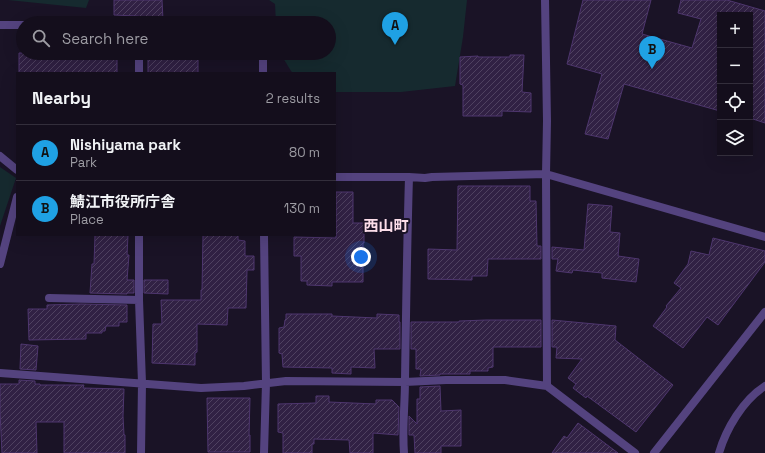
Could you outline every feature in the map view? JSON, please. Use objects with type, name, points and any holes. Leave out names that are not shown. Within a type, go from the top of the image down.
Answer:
[{"type":"street","points":[[545,0],[547,121],[547,386]]},
{"type":"street","points":[[0,25],[16,25]]},
{"type":"street","points":[[139,60],[139,72]]},
{"type":"street","points":[[263,60],[263,72]]},
{"type":"street","points":[[0,156],[16,169]]},
{"type":"street","points":[[336,177],[425,178],[546,174],[765,237]]},
{"type":"street","points":[[404,453],[405,322],[409,177]]},
{"type":"street","points":[[0,264],[16,201]]},
{"type":"street","points":[[139,236],[139,300],[142,383],[141,453]]},
{"type":"street","points":[[264,236],[266,383],[264,453]]},
{"type":"street","points":[[49,298],[139,300]]},
{"type":"street","points":[[654,453],[765,312]]},
{"type":"street","points":[[0,373],[142,383],[187,388],[244,386],[286,381],[405,382],[505,380],[547,386],[635,453]]},
{"type":"street","points":[[718,453],[722,441],[735,416],[757,392],[765,386]]},
{"type":"green space","points":[[8,0],[89,0],[86,8]]},
{"type":"green space","points":[[269,0],[467,0],[455,86],[401,92],[336,92],[336,72],[292,72],[284,60],[336,60],[336,16],[276,16],[275,4]]},
{"type":"green space","points":[[0,167],[16,178],[0,226]]},
{"type":"building","points":[[114,0],[162,0],[163,16],[114,15]]},
{"type":"building","points":[[583,0],[651,0],[642,34],[692,48],[701,19],[678,13],[681,0],[727,0],[765,11],[765,123],[753,119],[753,12],[717,12],[717,110],[624,84],[608,139],[585,134],[602,74],[567,64]]},
{"type":"building","points":[[510,55],[524,55],[522,92],[531,93],[531,112],[502,111],[502,116],[463,116],[463,85],[460,84],[460,57],[510,57]]},
{"type":"building","points":[[19,60],[117,60],[117,72],[19,72]]},
{"type":"building","points":[[148,60],[198,60],[198,72],[148,72]]},
{"type":"building","points":[[458,186],[530,186],[530,201],[536,201],[537,246],[541,246],[541,259],[488,259],[487,276],[472,276],[472,280],[428,279],[428,249],[457,250]]},
{"type":"building","points":[[336,192],[353,192],[353,223],[364,223],[363,282],[332,282],[332,286],[307,285],[307,281],[301,281],[301,256],[294,256],[294,237],[336,238]]},
{"type":"building","points":[[588,204],[612,206],[610,232],[620,233],[618,256],[639,259],[636,282],[602,278],[602,273],[573,270],[572,273],[556,271],[558,259],[552,259],[552,247],[584,250]]},
{"type":"building","points":[[95,236],[128,236],[127,255],[129,255],[127,280],[134,280],[134,293],[90,293],[92,264],[94,264]]},
{"type":"building","points":[[203,236],[238,236],[238,240],[245,241],[245,256],[254,256],[254,270],[247,270],[246,308],[228,308],[227,325],[197,324],[197,352],[195,353],[195,365],[152,363],[153,324],[162,324],[161,300],[201,300]]},
{"type":"building","points":[[713,238],[765,251],[765,262],[718,325],[707,317],[683,348],[653,326],[667,307],[666,306],[681,288],[674,283],[688,264],[691,251],[709,255]]},
{"type":"building","points":[[144,280],[168,280],[168,294],[144,293]]},
{"type":"building","points":[[47,305],[127,305],[127,322],[119,322],[119,326],[106,326],[105,331],[102,331],[102,333],[86,333],[86,339],[29,340],[28,309],[47,309]]},
{"type":"building","points":[[286,314],[332,314],[332,316],[377,318],[377,314],[399,315],[400,349],[374,349],[375,368],[351,367],[351,374],[332,373],[332,368],[283,367],[282,354],[279,353],[279,328],[284,327]]},
{"type":"building","points":[[486,320],[541,320],[541,347],[493,347],[493,367],[488,368],[488,371],[470,371],[470,374],[420,376],[421,369],[416,369],[416,349],[411,349],[411,322],[459,322]]},
{"type":"building","points":[[552,320],[616,326],[615,340],[673,385],[636,432],[587,396],[586,398],[573,388],[576,384],[568,378],[582,359],[556,358],[557,347],[552,347]]},
{"type":"building","points":[[21,344],[38,346],[36,370],[20,369]]},
{"type":"building","points":[[19,380],[35,381],[35,384],[40,385],[84,385],[83,388],[124,389],[123,416],[125,453],[64,453],[64,422],[36,422],[37,453],[2,453],[0,384],[19,384]]},
{"type":"building","points":[[440,386],[441,411],[461,410],[461,446],[441,446],[441,453],[415,453],[414,435],[409,435],[409,416],[417,424],[417,399],[420,399],[420,387]]},
{"type":"building","points":[[316,396],[329,396],[329,402],[376,404],[376,400],[392,400],[399,407],[398,435],[373,433],[373,453],[350,453],[349,440],[314,439],[314,444],[312,444],[312,453],[283,453],[283,433],[278,432],[278,404],[316,403]]},
{"type":"building","points":[[207,398],[250,398],[250,452],[208,452]]},
{"type":"building","points":[[578,423],[618,453],[552,453],[564,436],[567,438]]},
{"type":"place","name":"Nishiyama park","points":[[395,45]]},
{"type":"place","name":"鯖江市役所庁舎","points":[[652,69]]},
{"type":"district","name":"西山町","points":[[386,225]]}]
